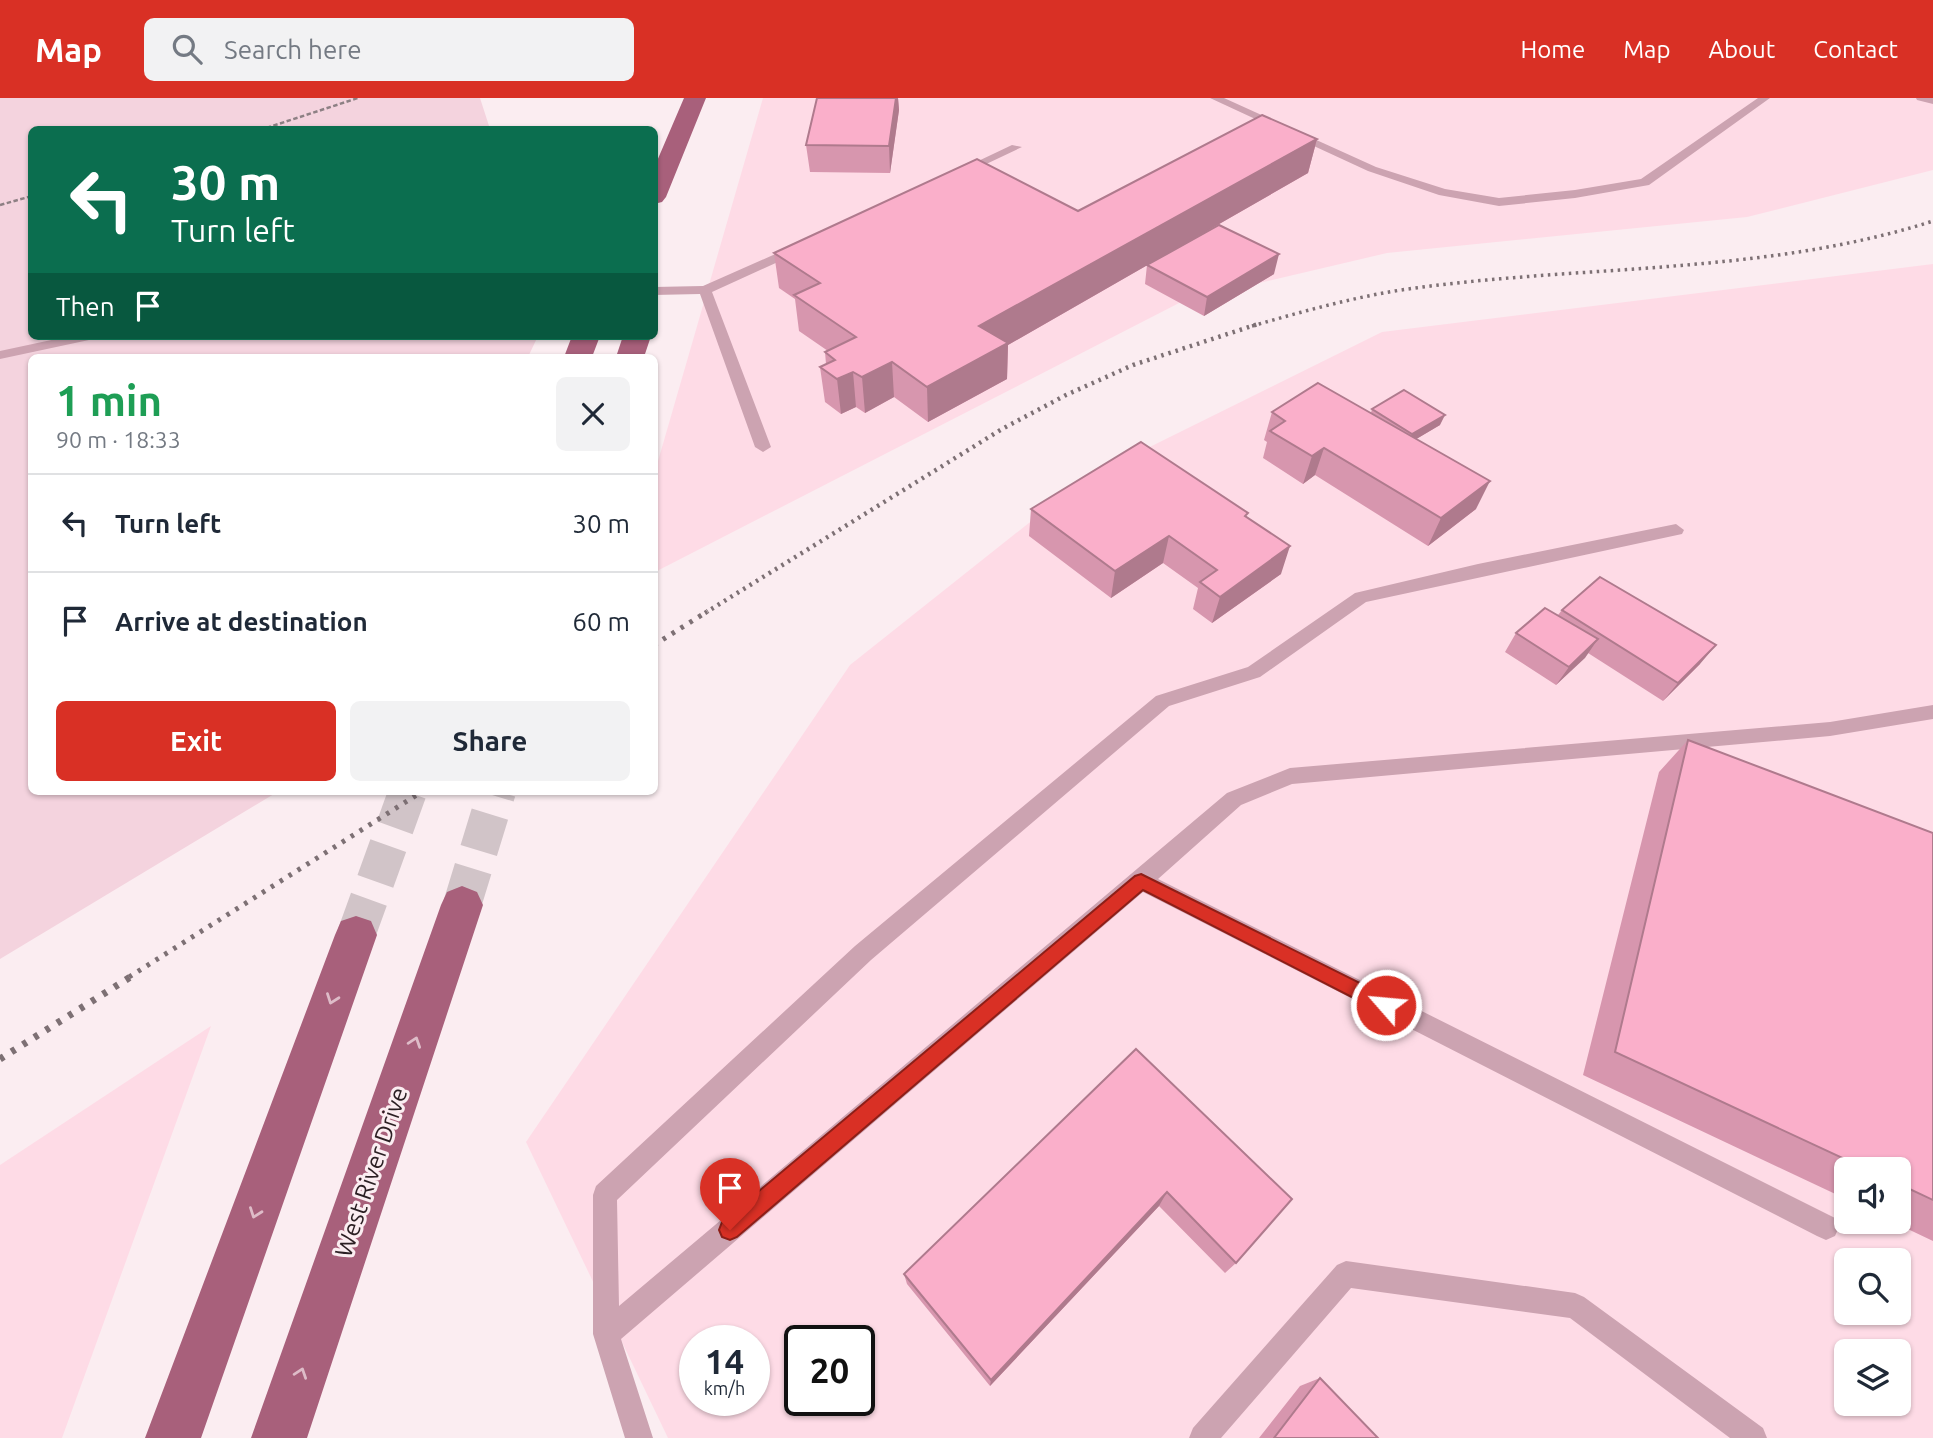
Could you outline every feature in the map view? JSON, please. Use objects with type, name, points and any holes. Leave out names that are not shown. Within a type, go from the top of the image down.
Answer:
[{"type":"main road","points":[[658,187],[695,98]]},
{"type":"main road","name":"West River Drive","points":[[279,1438],[462,905]]},
{"type":"main road","points":[[173,1438],[356,935]]},
{"type":"lane","points":[[1215,98],[1372,169],[1443,192],[1499,202],[1575,194],[1645,182],[1765,98]]},
{"type":"lane","points":[[1922,98],[1933,101]]},
{"type":"lane","points":[[941,181],[1016,147]]},
{"type":"lane","points":[[658,292],[705,290],[805,245]]},
{"type":"lane","points":[[705,290],[763,447]]},
{"type":"lane","points":[[0,355],[70,340]]},
{"type":"lane","points":[[639,1438],[606,1334],[605,1195],[863,953],[1163,701],[1254,672],[1361,597],[1676,530]]},
{"type":"lane","points":[[606,1334],[1141,881],[1234,799],[1290,776],[1830,729],[1933,712]]},
{"type":"lane","points":[[1141,881],[1826,1227]]},
{"type":"lane","points":[[1203,1438],[1346,1274],[1574,1306],[1753,1438]]},
{"type":"path","points":[[272,126],[358,98]]},
{"type":"path","points":[[0,205],[28,197]]},
{"type":"shaded area","points":[[0,98],[480,98],[489,126],[28,126],[28,340],[536,340],[529,354],[28,354],[28,795],[272,795],[0,959]]},
{"type":"shaded area","points":[[763,98],[1933,98],[1933,170],[1747,217],[1387,253],[1183,301],[658,570],[658,461]]},
{"type":"shaded area","points":[[1933,264],[1933,1438],[668,1438],[526,1142],[850,665],[1083,480],[1382,332]]},
{"type":"shaded area","points":[[211,1026],[62,1438],[0,1438],[0,1165]]},
{"type":"building","points":[[817,98],[896,98],[889,146],[806,145]]},
{"type":"building","points":[[1262,115],[1317,139],[979,326],[1008,343],[927,387],[892,362],[862,377],[853,372],[837,379],[820,367],[835,360],[825,352],[856,337],[794,295],[820,283],[774,253],[977,159],[1078,211]]},
{"type":"building","points":[[1219,225],[1279,254],[1207,297],[1147,265]]},
{"type":"building","points":[[1318,383],[1490,481],[1441,518],[1324,448],[1312,456],[1270,431],[1285,421],[1272,412]]},
{"type":"building","points":[[1404,390],[1445,415],[1412,434],[1372,409]]},
{"type":"building","points":[[1141,442],[1248,513],[1245,516],[1290,546],[1220,597],[1200,582],[1217,570],[1169,536],[1115,571],[1031,509]]},
{"type":"building","points":[[1600,577],[1716,645],[1678,683],[1562,610]]},
{"type":"building","points":[[1545,608],[1598,639],[1569,667],[1516,633]]},
{"type":"building","points":[[1688,740],[1933,833],[1933,1200],[1911,1190],[1911,1157],[1840,1157],[1615,1052]]},
{"type":"building","points":[[1136,1049],[1292,1199],[1236,1263],[1167,1192],[991,1380],[904,1274]]},
{"type":"building","points":[[1320,1378],[1378,1438],[1274,1438]]},
{"type":"tunnel","points":[[356,935],[407,795]]},
{"type":"tunnel","points":[[462,905],[496,795]]},
{"type":"railway","points":[[1252,326],[1344,301],[1401,290],[1736,260],[1868,239],[1933,221]]},
{"type":"railway","points":[[705,613],[1002,429],[1066,395],[1133,365],[1258,324]]},
{"type":"railway","points":[[658,642],[708,611]]},
{"type":"railway","points":[[129,977],[417,795]]},
{"type":"railway","points":[[0,1059],[132,976]]},
{"type":"route","points":[[730,1230],[1141,881],[1386,1005]]}]
